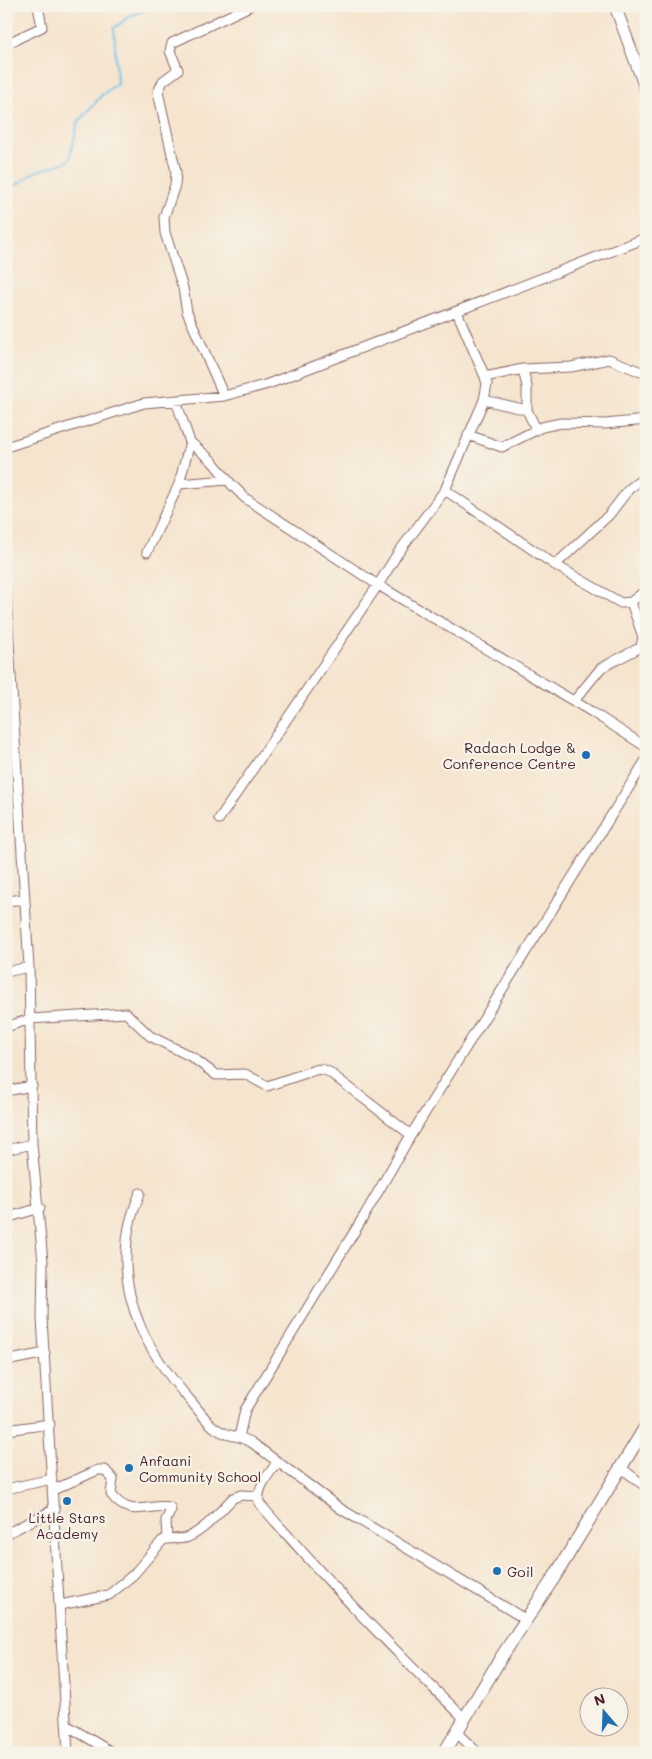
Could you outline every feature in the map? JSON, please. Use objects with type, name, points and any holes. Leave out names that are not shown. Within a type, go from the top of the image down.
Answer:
[{"type":"highway","points":[[444,1753],[525,1619],[555,1576],[646,1426]]},
{"type":"main road","points":[[615,6],[646,90]]},
{"type":"street","points":[[6,44],[42,27],[38,6]]},
{"type":"street","points":[[224,396],[187,312],[183,288],[165,232],[164,217],[175,185],[176,172],[158,92],[163,81],[178,70],[170,51],[172,43],[250,6]]},
{"type":"street","points":[[6,447],[144,403],[224,396],[268,384],[646,238]]},
{"type":"street","points":[[219,819],[398,553],[445,490],[484,400],[487,384],[457,312]]},
{"type":"street","points":[[485,377],[523,369],[571,367],[609,359],[646,374]]},
{"type":"street","points":[[523,369],[527,386],[527,410],[536,429]]},
{"type":"street","points":[[484,400],[527,410]]},
{"type":"street","points":[[176,401],[190,442],[212,461],[245,498],[378,585],[574,701],[646,747]]},
{"type":"street","points":[[468,435],[495,447],[502,447],[536,429],[562,423],[605,424],[646,420]]},
{"type":"street","points":[[148,552],[179,484],[190,442]]},
{"type":"street","points":[[555,565],[609,515],[629,489],[646,476]]},
{"type":"street","points":[[179,484],[227,480]]},
{"type":"street","points":[[445,490],[555,565],[621,603],[631,602],[646,590]]},
{"type":"street","points":[[6,594],[11,734],[29,967],[32,1144],[40,1208],[45,1353],[68,1726],[68,1753]]},
{"type":"street","points":[[574,701],[601,668],[641,647],[643,637],[631,602]]},
{"type":"street","points":[[239,1437],[245,1410],[355,1232],[411,1135],[646,760]]},
{"type":"street","points":[[6,901],[25,899]]},
{"type":"street","points":[[6,972],[29,967]]},
{"type":"street","points":[[6,1027],[30,1020],[126,1013],[150,1036],[192,1057],[216,1075],[245,1074],[267,1086],[322,1069],[329,1072],[411,1135]]},
{"type":"street","points":[[6,1091],[32,1086]]},
{"type":"street","points":[[6,1150],[32,1144]]},
{"type":"street","points":[[140,1192],[126,1240],[132,1301],[138,1325],[169,1376],[214,1429],[225,1435],[239,1437],[251,1442],[277,1463],[357,1519],[525,1619]]},
{"type":"street","points":[[6,1218],[40,1208]]},
{"type":"street","points":[[6,1361],[45,1353]]},
{"type":"street","points":[[6,1430],[50,1424]]},
{"type":"street","points":[[277,1463],[264,1482],[258,1496],[259,1503],[315,1568],[391,1648],[465,1719]]},
{"type":"street","points":[[620,1467],[646,1487]]},
{"type":"street","points":[[53,1490],[98,1470],[105,1470],[112,1479],[111,1494],[127,1506],[147,1510],[170,1507],[171,1510],[166,1520],[167,1538],[134,1574],[108,1595],[60,1605]]},
{"type":"street","points":[[6,1489],[52,1479]]},
{"type":"street","points":[[167,1538],[181,1539],[192,1536],[233,1498],[258,1496]]},
{"type":"street","points":[[6,1534],[55,1509]]},
{"type":"street","points":[[68,1726],[113,1753]]},
{"type":"street","points":[[457,1733],[478,1753]]},
{"type":"waterway","points":[[6,192],[35,172],[69,161],[78,122],[101,96],[117,83],[114,28],[129,17],[154,6]]},
{"type":"place","name":"Radach Lodge & Conference Centre","points":[[586,755]]},
{"type":"place","name":"Anfaani Community School","points":[[129,1468]]},
{"type":"place","name":"Little Stars Academy","points":[[67,1501]]},
{"type":"place","name":"Goil","points":[[497,1571]]}]
